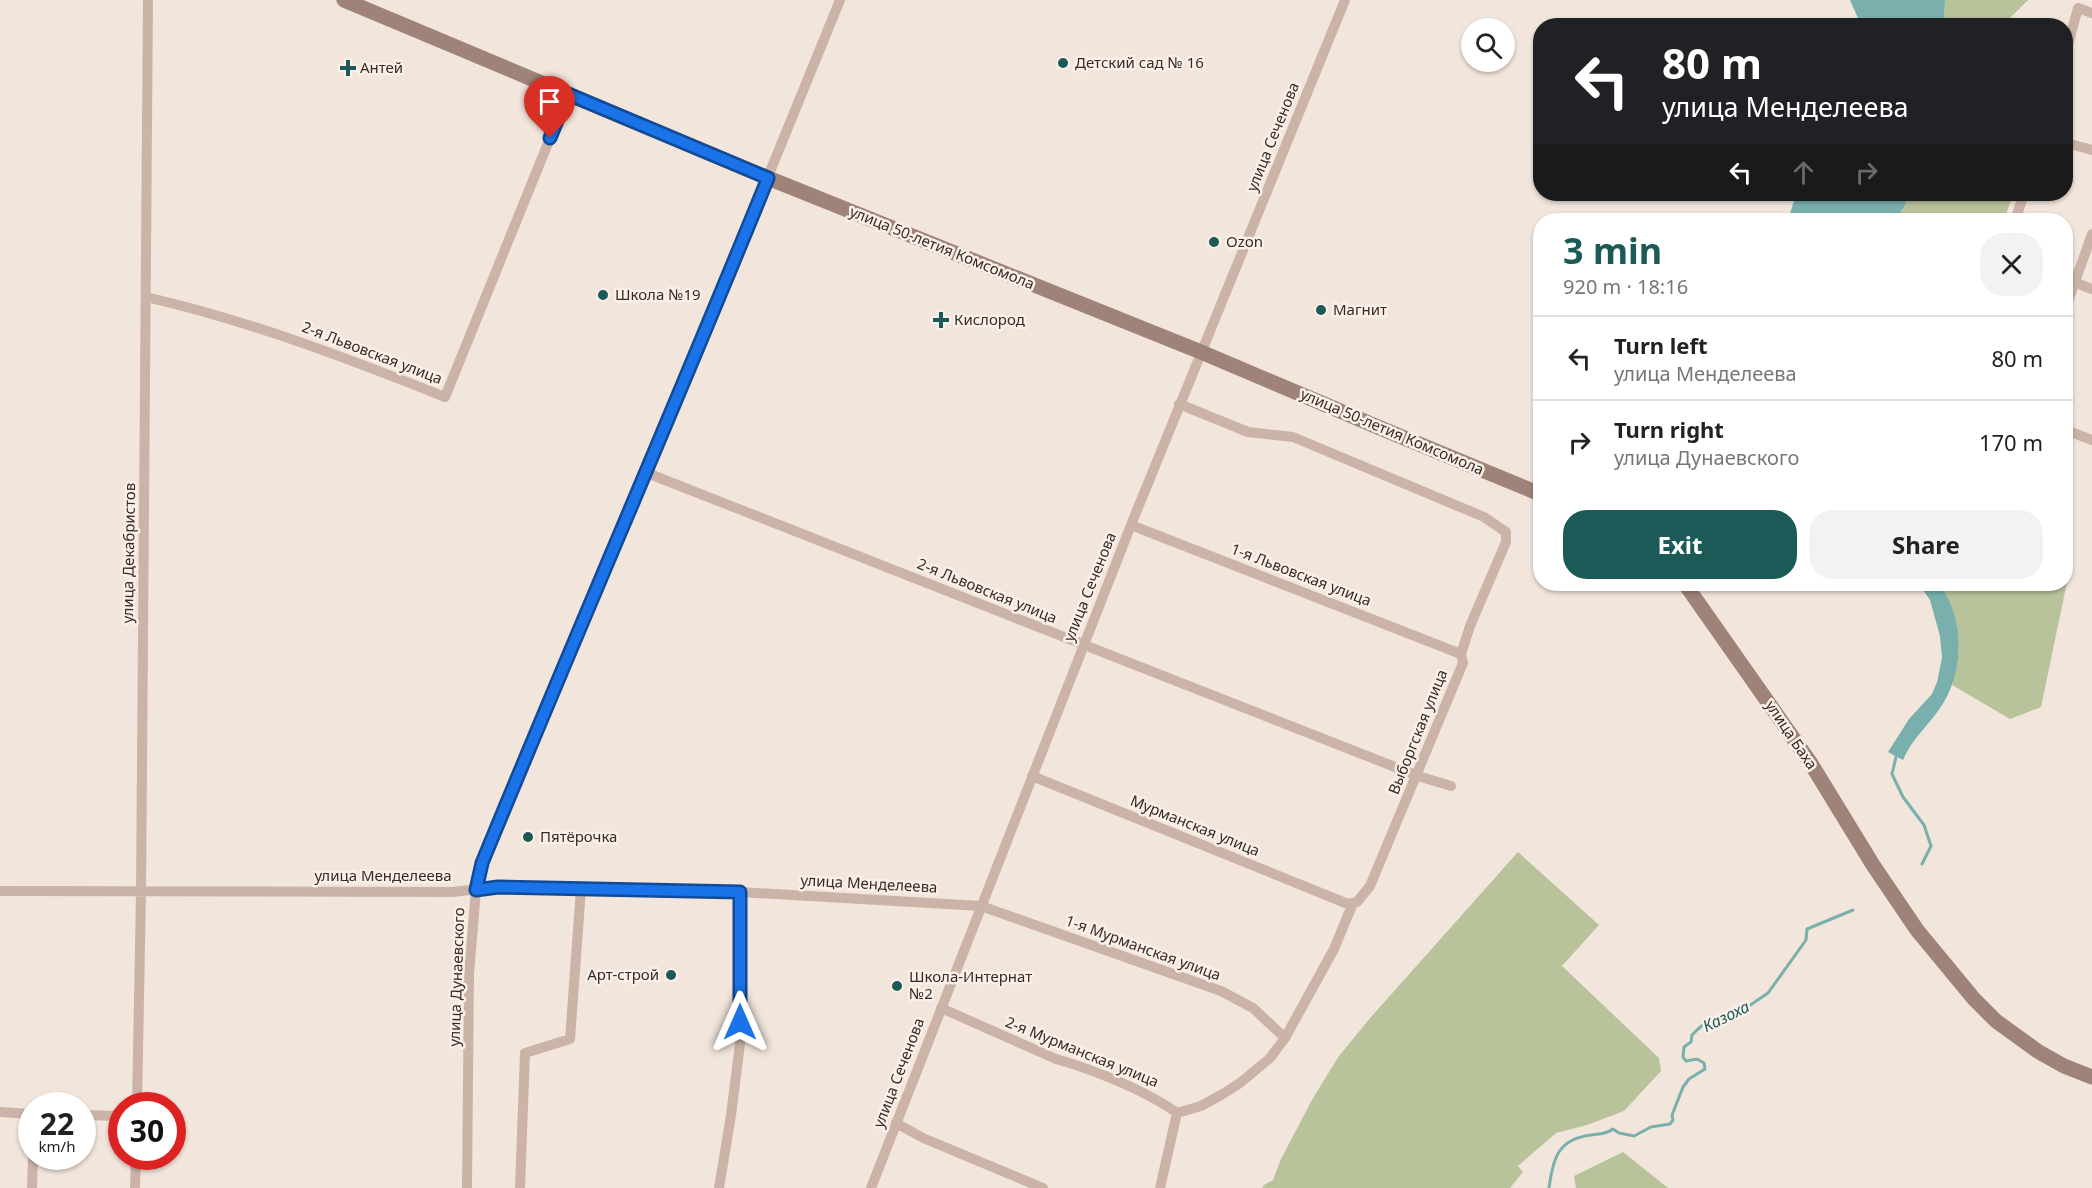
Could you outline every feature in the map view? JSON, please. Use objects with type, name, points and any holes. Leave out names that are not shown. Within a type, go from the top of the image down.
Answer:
[{"type":"main road","name":"улица 50-летия Комсомола","points":[[344,0],[768,178],[1201,352],[1533,491]]},
{"type":"main road","name":"улица Баха","points":[[1691,591],[1810,762],[1893,896],[1917,930],[1974,999],[1996,1021],[2039,1052],[2064,1066],[2092,1077]]},
{"type":"street","name":"улица Декабристов","points":[[137,1092],[148,0]]},
{"type":"street","name":"улица Дунаевского","points":[[467,1188],[469,974],[476,890],[482,863],[553,690],[647,473],[840,0]]},
{"type":"street","name":"улица Сеченова","points":[[871,1188],[1179,404],[1345,0]]},
{"type":"street","points":[[2073,26],[2078,8],[2092,13]]},
{"type":"street","name":"2-я Львовская улица","points":[[146,297],[319,347],[446,397],[568,94]]},
{"type":"street","points":[[2073,144],[2092,150]]},
{"type":"street","points":[[2073,274],[2092,234]]},
{"type":"street","points":[[2073,281],[2092,289]]},
{"type":"street","name":"Выборгская улица","points":[[1177,1113],[1201,1106],[1240,1083],[1270,1058],[1285,1038],[1334,949],[1350,903],[1363,896],[1370,886],[1418,776],[1463,663],[1461,654],[1506,542],[1506,532],[1484,517],[1293,437],[1248,432],[1179,404]]},
{"type":"street","points":[[2073,433],[2092,440]]},
{"type":"street","name":"2-я Львовская улица","points":[[647,473],[1418,776],[1451,786]]},
{"type":"street","name":"1-я Львовская улица","points":[[1131,525],[1461,654]]},
{"type":"street","name":"Мурманская улица","points":[[1032,776],[1350,903]]},
{"type":"street","name":"улица Менделеева","points":[[0,891],[452,892],[498,887],[740,892],[981,906]]},
{"type":"street","points":[[520,1188],[525,1053],[570,1039],[581,889]]},
{"type":"street","points":[[719,1188],[740,1044],[740,892]]},
{"type":"street","name":"1-я Мурманская улица","points":[[981,906],[1221,991],[1253,1008],[1285,1038]]},
{"type":"street","name":"2-я Мурманская улица","points":[[940,1008],[1056,1059],[1161,1101],[1177,1113]]},
{"type":"street","points":[[0,1112],[18,1113]]},
{"type":"street","points":[[1161,1188],[1177,1113]]},
{"type":"street","points":[[896,1123],[933,1142],[1043,1188]]},
{"type":"street","points":[[32,1188],[33,1170]]},
{"type":"street","points":[[135,1188],[136,1170]]},
{"type":"green space","points":[[1945,0],[2028,0],[2010,18],[1944,18]]},
{"type":"green space","points":[[1906,201],[2011,201],[2006,213],[1900,213]]},
{"type":"green space","points":[[1944,591],[2065,591],[2041,707],[2010,719],[1952,685],[1959,645],[1952,610]]},
{"type":"green space","points":[[1518,852],[1599,925],[1562,966],[1659,1058],[1661,1071],[1624,1111],[1587,1125],[1556,1133],[1518,1166],[1523,1172],[1510,1188],[1262,1188],[1273,1180],[1281,1159],[1313,1098],[1339,1056]]},
{"type":"green space","points":[[1623,1152],[1668,1188],[1576,1188],[1574,1176]]},
{"type":"water","points":[[1850,0],[1945,0],[1944,18],[1858,18]]},
{"type":"water","points":[[1794,201],[1906,201],[1900,213],[1790,213]]},
{"type":"water","points":[[1924,591],[1944,591],[1950,602],[1959,639],[1957,664],[1945,700],[1903,760],[1888,752],[1909,719],[1932,694],[1942,658],[1940,636],[1930,600]]},
{"type":"waterway","name":"Казоха","points":[[1896,757],[1892,774],[1903,797],[1924,825],[1931,846],[1922,864]]},
{"type":"waterway","name":"Казоха","points":[[1549,1188],[1555,1159],[1564,1146],[1571,1141],[1580,1137],[1606,1133],[1613,1129],[1619,1133],[1634,1136],[1651,1127],[1670,1124],[1683,1087],[1689,1079],[1705,1069],[1704,1063],[1697,1059],[1686,1061],[1683,1057],[1684,1047],[1691,1042],[1692,1035],[1704,1024],[1713,1023],[1746,1008],[1768,993],[1806,940],[1807,929],[1853,910]]},
{"type":"place","name":"Детский сад № 16","points":[[1063,63]]},
{"type":"place","name":"Антей","points":[[348,68]]},
{"type":"place","name":"Ozon","points":[[1214,242]]},
{"type":"place","name":"Школа №19","points":[[603,295]]},
{"type":"place","name":"Магнит","points":[[1321,310]]},
{"type":"place","name":"Кислород","points":[[941,320]]},
{"type":"place","name":"Пятёрочка","points":[[528,837]]},
{"type":"place","name":"Арт-строй","points":[[671,975]]},
{"type":"place","name":"Школа-Интернат №2","points":[[897,986]]},
{"type":"route","points":[[550,138],[568,94],[768,178],[647,473],[553,690],[482,863],[476,890],[498,887],[740,892],[740,1022]]}]
